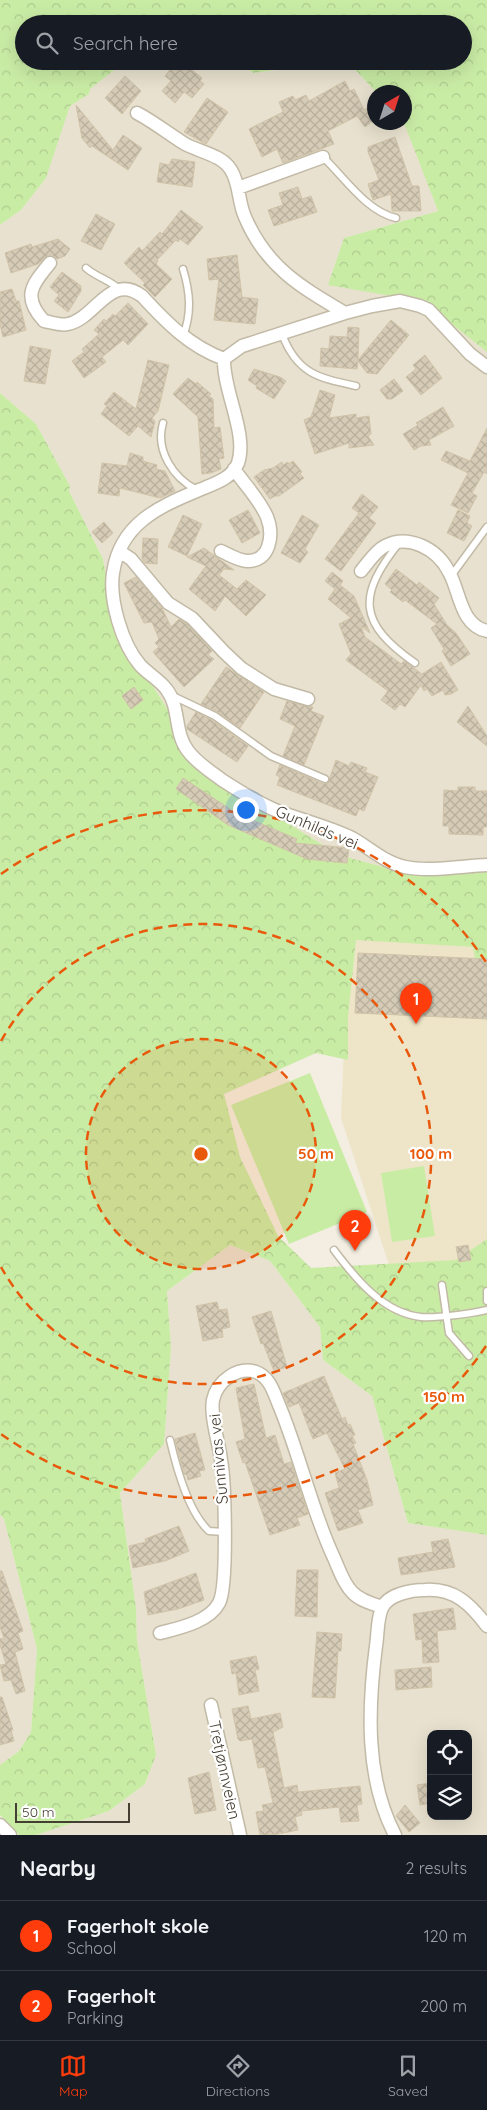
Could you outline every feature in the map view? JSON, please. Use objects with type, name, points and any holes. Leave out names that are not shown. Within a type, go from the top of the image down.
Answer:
[{"type":"street","points":[[137,112],[185,144],[220,159],[231,170],[247,222],[271,262],[345,313]]},
{"type":"street","points":[[238,188],[323,157]]},
{"type":"street","points":[[50,262],[33,284],[34,308],[44,321],[68,324],[83,316],[108,294],[119,289],[136,291],[175,331],[206,352],[224,359]]},
{"type":"street","points":[[224,359],[242,346],[345,313],[388,302],[400,301],[420,306],[438,318],[470,354],[487,367]]},
{"type":"street","points":[[221,551],[237,559],[248,561],[262,556],[269,545],[270,528],[265,513],[234,470],[239,458],[239,433],[226,384],[224,359]]},
{"type":"street","name":"Gunhilds vei","points":[[234,470],[216,484],[198,491],[134,525],[119,551],[112,574],[114,606],[125,639],[141,666],[164,685],[172,696],[186,749],[207,769],[245,795],[275,810],[351,838],[384,859],[401,866],[422,868],[487,865]]},
{"type":"street","points":[[361,571],[383,546],[402,540],[421,545],[445,566],[451,576],[459,601],[475,626],[487,631]]},
{"type":"street","points":[[119,551],[131,559],[168,603],[192,618],[241,668],[274,689],[308,699]]},
{"type":"street","name":"Sunnivas vei","points":[[160,1634],[191,1624],[211,1613],[219,1604],[223,1587],[222,1463],[213,1400],[228,1378],[237,1372],[248,1370],[260,1374],[269,1382],[296,1449],[322,1532],[344,1580],[351,1591],[358,1597],[382,1607]]},
{"type":"street","points":[[394,1835],[381,1802],[375,1772],[372,1741],[371,1701],[375,1651],[382,1607],[400,1595],[427,1589],[440,1590],[472,1606],[487,1626]]},
{"type":"street","name":"Tretjønnveien","points":[[211,1705],[240,1835]]},
{"type":"street","points":[[0,1824],[10,1835]]},
{"type":"lane","points":[[323,157],[364,199],[386,216],[396,218]]},
{"type":"lane","points":[[86,268],[96,277],[115,285],[119,289]]},
{"type":"lane","points":[[183,269],[188,286],[190,309],[184,336]]},
{"type":"lane","points":[[282,334],[290,352],[309,372],[316,376],[356,386]]},
{"type":"lane","points":[[163,423],[160,439],[166,460],[188,485],[198,491]]},
{"type":"lane","points":[[451,576],[487,527]]},
{"type":"lane","points":[[402,540],[378,572],[372,586],[370,609],[372,621],[378,631],[415,663]]},
{"type":"lane","name":"Gunhilds vei","points":[[172,696],[215,716],[271,756],[324,779]]},
{"type":"lane","points":[[334,1250],[358,1281],[400,1312],[421,1317],[487,1310]]},
{"type":"lane","points":[[442,1285],[449,1333],[469,1356]]},
{"type":"lane","points":[[487,1291],[487,1302]]},
{"type":"lane","points":[[170,1440],[178,1474],[200,1521],[209,1531],[224,1532]]},
{"type":"shaded area","points":[[114,70],[250,70],[255,73],[278,70],[355,70],[369,85],[367,85],[367,130],[408,130],[438,211],[344,238],[414,300],[439,314],[487,352],[487,868],[391,869],[339,855],[257,804],[202,764],[115,626],[103,559],[69,491],[70,486],[36,424],[0,393],[0,225],[21,210],[46,178],[70,106],[88,94],[90,89]]},
{"type":"shaded area","points":[[487,923],[487,1263],[392,1274],[341,1118],[349,929]]},
{"type":"shaded area","points":[[230,1245],[270,1261],[320,1327],[323,1360],[372,1396],[408,1523],[487,1535],[487,1835],[36,1835],[109,1811],[145,1784],[156,1755],[137,1640],[136,1608],[120,1493],[164,1444],[171,1348],[167,1291]]},
{"type":"shaded area","points":[[0,1515],[4,1519],[37,1649],[31,1732],[19,1751],[0,1765]]},
{"type":"green space","points":[[0,0],[487,0],[487,352],[439,314],[414,300],[328,285],[344,238],[438,211],[407,130],[412,130],[412,85],[369,85],[355,70],[472,70],[472,15],[15,15],[15,70],[114,70],[90,89],[89,94],[70,106],[46,178],[21,210],[0,225]]},
{"type":"green space","points":[[249,70],[275,70],[254,73]]},
{"type":"green space","points":[[0,393],[36,424],[70,486],[69,491],[103,559],[115,626],[202,764],[257,804],[339,855],[391,869],[487,868],[487,987],[480,988],[473,947],[356,940],[348,1017],[348,1060],[316,1053],[224,1094],[240,1157],[278,1236],[311,1268],[456,1260],[487,1239],[487,1535],[408,1523],[372,1396],[323,1360],[320,1327],[270,1261],[230,1245],[167,1291],[171,1348],[164,1444],[120,1493],[136,1608],[137,1640],[156,1755],[145,1784],[109,1811],[36,1835],[19,1835],[0,1815],[0,1765],[19,1751],[31,1732],[37,1649],[4,1519],[0,1515]]},
{"type":"green space","points":[[310,1073],[367,1212],[289,1244],[231,1105]]},
{"type":"green space","points":[[424,1166],[435,1236],[392,1242],[381,1173]]},
{"type":"building","points":[[170,70],[192,70],[202,78],[200,81],[204,84],[192,98],[184,92],[175,103],[162,91],[171,81],[165,76]]},
{"type":"building","points":[[125,76],[141,91],[122,114],[105,98]]},
{"type":"building","points":[[345,81],[350,91],[354,89],[364,110],[367,108],[367,125],[365,127],[357,116],[328,131],[334,144],[283,163],[277,149],[262,157],[249,129],[283,112],[279,102],[293,96],[295,100],[306,95],[309,101]]},
{"type":"building","points":[[207,98],[228,112],[206,144],[184,132]]},
{"type":"building","points":[[76,105],[113,150],[123,135],[142,148],[128,170],[92,146],[90,148],[82,138]]},
{"type":"building","points":[[395,137],[412,186],[419,186],[421,211],[392,211],[391,194],[373,200],[368,184],[379,180],[368,152],[368,147]]},
{"type":"building","points":[[172,159],[195,162],[192,187],[157,182],[160,163],[169,165]]},
{"type":"building","points":[[298,187],[302,199],[311,196],[317,212],[274,226],[268,210],[283,205],[279,193]]},
{"type":"building","points":[[181,210],[203,227],[188,245],[180,239],[178,242],[176,240],[157,260],[156,264],[172,279],[155,297],[143,285],[145,283],[124,263],[139,247],[142,251],[160,232],[162,234]]},
{"type":"building","points":[[96,214],[115,224],[101,250],[81,241]]},
{"type":"building","points":[[58,239],[70,249],[65,256],[57,259],[52,255],[48,255],[38,264],[11,273],[5,253],[31,244],[32,247]]},
{"type":"building","points":[[237,255],[242,297],[258,299],[255,324],[214,320],[219,279],[209,280],[207,259]]},
{"type":"building","points":[[62,272],[81,286],[81,291],[68,312],[54,301],[59,295],[50,287]]},
{"type":"building","points":[[12,289],[16,301],[19,301],[26,330],[3,337],[0,324],[0,292]]},
{"type":"building","points":[[128,303],[148,324],[128,345],[123,340],[102,357],[106,362],[84,378],[72,361],[84,352],[82,349],[99,334],[94,330],[104,319],[106,321],[113,314],[115,316]]},
{"type":"building","points":[[391,320],[409,335],[377,374],[367,373],[358,361],[357,369],[320,366],[321,348],[329,349],[330,336],[347,337],[348,327],[359,328],[358,360]]},
{"type":"building","points":[[30,346],[51,350],[45,384],[24,381]]},
{"type":"building","points":[[425,355],[442,378],[421,395],[406,377],[416,369],[413,365]]},
{"type":"building","points":[[148,360],[169,365],[158,411],[152,418],[155,421],[151,437],[138,426],[129,436],[101,414],[107,406],[104,404],[114,392],[136,409]]},
{"type":"building","points":[[254,369],[280,377],[286,381],[274,399],[256,388],[257,386],[248,380]]},
{"type":"building","points":[[188,378],[196,384],[197,382],[211,394],[209,396],[213,399],[214,428],[220,427],[224,458],[219,459],[221,469],[211,473],[202,474],[198,417],[173,394]]},
{"type":"building","points":[[394,379],[403,391],[392,399],[387,399],[380,390]]},
{"type":"building","points":[[320,390],[335,395],[329,418],[356,414],[356,418],[369,416],[371,434],[368,436],[374,445],[349,448],[349,443],[315,454],[304,420],[311,417]]},
{"type":"building","points":[[443,407],[454,426],[429,440],[431,445],[421,446],[414,450],[403,434],[418,425],[416,423]]},
{"type":"building","points":[[487,428],[487,474],[484,472],[472,493],[477,496],[468,513],[451,505],[468,473],[441,460],[446,451],[470,461]]},
{"type":"building","points":[[130,453],[143,457],[143,461],[157,465],[156,469],[165,471],[175,491],[160,498],[120,488],[119,496],[98,493],[102,463],[127,466]]},
{"type":"building","points":[[293,461],[302,472],[300,474],[304,478],[279,496],[270,499],[254,477],[282,462],[283,465]]},
{"type":"building","points":[[362,494],[378,507],[369,518],[376,523],[341,571],[325,559],[359,513],[352,508]]},
{"type":"building","points":[[248,510],[260,533],[242,543],[229,520]]},
{"type":"building","points":[[458,510],[470,516],[467,523],[472,526],[464,541],[447,533]]},
{"type":"building","points":[[183,515],[202,524],[187,556],[168,547]]},
{"type":"building","points":[[302,515],[319,525],[305,549],[308,552],[300,563],[281,553]]},
{"type":"building","points":[[104,522],[113,533],[102,543],[92,532]]},
{"type":"building","points":[[143,538],[158,539],[157,564],[145,563],[142,559]]},
{"type":"building","points":[[204,548],[234,570],[224,569],[219,575],[237,589],[246,580],[266,595],[246,616],[225,596],[215,611],[189,589],[206,566],[187,557]]},
{"type":"building","points":[[396,569],[417,585],[419,582],[439,598],[434,604],[447,625],[456,633],[470,654],[451,666],[442,651],[444,649],[431,628],[437,624],[405,600],[403,602],[390,592],[392,590],[385,584]]},
{"type":"building","points":[[332,572],[343,581],[340,585],[354,596],[370,633],[361,626],[365,637],[401,664],[404,661],[422,674],[441,662],[458,690],[445,695],[443,690],[432,696],[427,689],[424,691],[421,685],[405,707],[400,704],[395,710],[381,700],[388,691],[346,660],[351,654],[339,624],[351,618],[328,599],[335,589],[325,581]]},
{"type":"building","points":[[136,577],[162,608],[171,627],[179,619],[187,624],[212,651],[208,655],[214,659],[184,687],[153,652],[159,647],[155,643],[159,639],[152,622],[144,623],[124,583]]},
{"type":"building","points":[[226,667],[264,692],[240,728],[218,712],[201,704]]},
{"type":"building","points":[[134,687],[143,700],[131,709],[122,696]]},
{"type":"building","points":[[287,701],[313,707],[311,711],[324,716],[304,765],[283,756],[295,726],[280,719]]},
{"type":"building","points":[[468,706],[487,736],[487,746],[457,722]]},
{"type":"building","points":[[196,712],[212,720],[248,746],[237,762],[187,729]]},
{"type":"building","points":[[336,760],[349,766],[351,762],[367,768],[365,772],[378,777],[364,811],[359,809],[356,816],[277,785],[280,777],[276,775],[280,765],[323,784],[328,783]]},
{"type":"building","points":[[183,778],[236,813],[297,839],[295,843],[349,848],[347,863],[307,859],[228,825],[176,789]]},
{"type":"building","points":[[458,787],[475,787],[475,791],[487,791],[487,827],[483,827],[483,835],[449,834],[449,826],[443,826],[444,790],[458,791]]},
{"type":"building","points":[[358,953],[487,959],[487,1019],[355,1013]]},
{"type":"building","points":[[468,1245],[471,1260],[459,1262],[456,1247]]},
{"type":"building","points":[[217,1302],[219,1310],[227,1309],[230,1327],[222,1329],[223,1337],[203,1341],[196,1306]]},
{"type":"building","points":[[271,1311],[287,1367],[274,1371],[263,1343],[261,1344],[252,1317]]},
{"type":"building","points":[[324,1376],[342,1419],[345,1417],[355,1435],[352,1436],[356,1443],[353,1444],[367,1480],[373,1505],[358,1510],[363,1523],[338,1531],[325,1493],[339,1488],[335,1473],[345,1469],[327,1433],[313,1439],[299,1403],[289,1407],[283,1393]]},
{"type":"building","points":[[254,1384],[266,1438],[275,1435],[284,1464],[291,1462],[308,1514],[297,1518],[300,1525],[270,1535],[245,1462],[243,1463],[236,1442],[245,1439],[236,1388]]},
{"type":"building","points":[[195,1433],[205,1470],[199,1471],[201,1476],[188,1480],[187,1475],[184,1474],[175,1439]]},
{"type":"building","points":[[179,1526],[189,1551],[165,1561],[133,1568],[129,1546],[146,1542],[145,1539]]},
{"type":"building","points":[[448,1539],[455,1567],[401,1575],[398,1558],[433,1552],[431,1542]]},
{"type":"building","points":[[297,1570],[318,1570],[317,1617],[295,1616]]},
{"type":"building","points":[[0,1571],[2,1571],[23,1631],[18,1633],[23,1649],[15,1652],[25,1691],[16,1694],[11,1680],[4,1681],[0,1665],[6,1664],[0,1645],[0,1639],[4,1638],[0,1627]]},
{"type":"building","points":[[196,1573],[204,1600],[178,1609],[148,1615],[144,1592]]},
{"type":"building","points":[[453,1608],[456,1629],[437,1631],[439,1662],[423,1663],[422,1639],[416,1640],[413,1614]]},
{"type":"building","points":[[317,1632],[342,1634],[341,1651],[338,1651],[335,1698],[312,1697]]},
{"type":"building","points":[[256,1656],[259,1669],[255,1670],[259,1691],[239,1695],[236,1673],[232,1674],[230,1661]]},
{"type":"building","points":[[431,1667],[432,1687],[396,1690],[395,1670]]},
{"type":"building","points":[[0,1697],[2,1697],[13,1730],[11,1730],[14,1741],[0,1745]]},
{"type":"building","points":[[248,1706],[251,1719],[280,1713],[283,1727],[273,1732],[284,1788],[297,1785],[298,1792],[360,1786],[362,1804],[357,1805],[359,1821],[341,1822],[339,1807],[301,1811],[302,1815],[295,1817],[298,1830],[273,1835],[260,1835],[256,1812],[264,1811],[262,1805],[273,1803],[265,1767],[258,1768],[252,1739],[240,1741],[238,1739],[232,1709]]},
{"type":"building","points":[[209,1772],[216,1810],[195,1814],[188,1778]]},
{"type":"building","points":[[427,1784],[427,1804],[420,1805],[417,1785]]},
{"type":"building","points":[[405,1805],[420,1823],[409,1832],[396,1816]]},
{"type":"place","name":"Fagerholt skole","points":[[416,1024]]},
{"type":"place","name":"Fagerholt","points":[[355,1251]]}]
